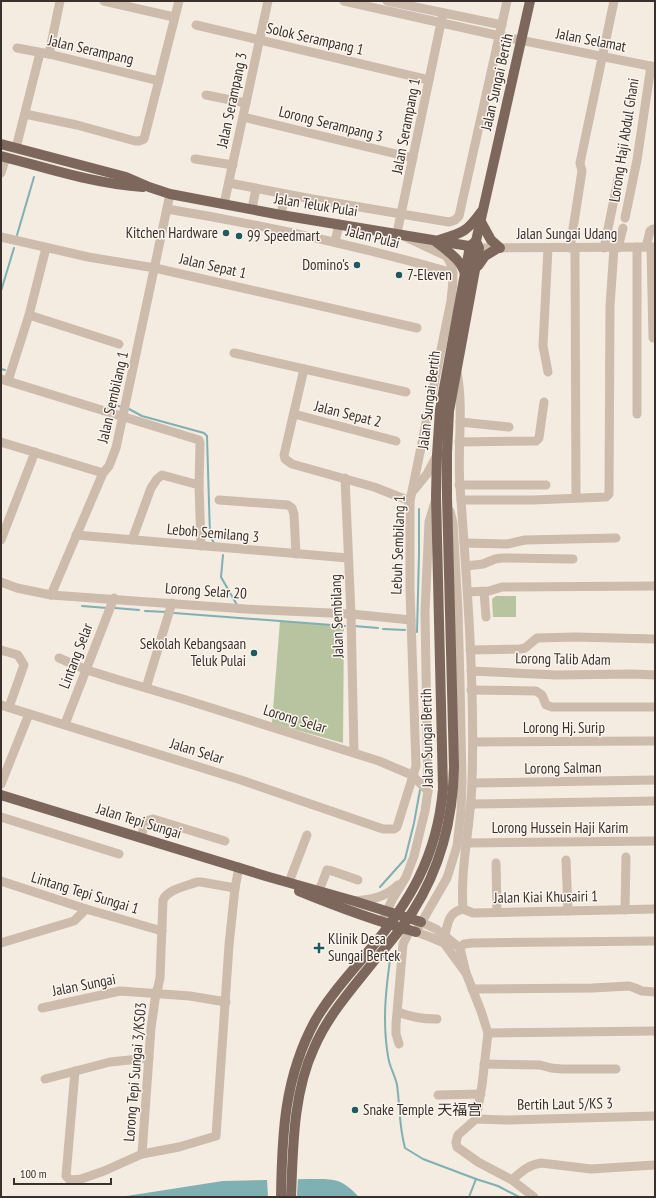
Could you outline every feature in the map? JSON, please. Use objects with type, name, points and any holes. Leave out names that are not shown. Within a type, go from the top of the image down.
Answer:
[{"type":"main road","name":"Jalan Sungai Bertih","points":[[281,1197],[285,1115],[290,1084],[302,1049],[316,1020],[335,993],[384,933],[402,908],[428,858],[438,828],[443,789],[436,496],[436,455],[440,410],[480,222],[530,1]]},
{"type":"main road","name":"Jalan Teluk Pulai","points":[[1,144],[126,177],[170,194],[252,210],[435,241],[475,245]]},
{"type":"main road","points":[[39,154],[83,169],[89,174],[87,178]]},
{"type":"main road","name":"Jalan Teluk Pulai","points":[[3,159],[123,186],[149,187]]},
{"type":"main road","points":[[435,241],[457,235],[464,231],[471,226],[484,208]]},
{"type":"main road","points":[[435,241],[458,260],[469,275],[485,256],[499,248],[491,240],[480,222]]},
{"type":"main road","name":"Jalan Sungai Bertih","points":[[291,1197],[296,1116],[302,1084],[313,1049],[326,1024],[344,998],[413,912],[428,886],[438,861],[447,830],[454,789],[454,766],[447,453],[449,411],[469,275]]},
{"type":"main road","name":"Jalan Tepi Sungai","points":[[1,795],[421,922]]},
{"type":"main road","name":"Jalan Tepi Sungai","points":[[269,877],[323,901],[382,922],[413,931]]},
{"type":"street","points":[[16,148],[60,1]]},
{"type":"street","points":[[104,1],[174,17]]},
{"type":"street","points":[[25,114],[77,125],[135,141],[144,139],[179,1]]},
{"type":"street","name":"Jalan Serampang 3","points":[[224,204],[268,1]]},
{"type":"street","name":"Jalan Selamat","points":[[344,1],[369,4],[440,23],[653,66]]},
{"type":"street","points":[[387,1],[502,25]]},
{"type":"street","name":"Jalan Sungai Bertih","points":[[449,222],[455,220],[459,216],[508,1]]},
{"type":"street","points":[[576,497],[572,248],[581,175],[580,163],[614,1]]},
{"type":"street","name":"Jalan Serampang 1","points":[[397,234],[443,13]]},
{"type":"street","name":"Solok Serampang 1","points":[[196,25],[429,80]]},
{"type":"street","name":"Jalan Serampang","points":[[17,48],[44,53],[159,81]]},
{"type":"street","name":"Lorong Haji Abdul Ghani","points":[[625,218],[637,160],[653,66]]},
{"type":"street","points":[[206,95],[246,103]]},
{"type":"street","name":"Lorong Serampang 3","points":[[243,117],[413,158]]},
{"type":"street","points":[[1,173],[3,159]]},
{"type":"street","points":[[196,159],[232,165]]},
{"type":"street","points":[[461,500],[532,500],[576,497],[606,497],[608,494],[610,306],[612,248],[618,175]]},
{"type":"street","name":"Jalan Teluk Pulai","points":[[229,183],[449,222]]},
{"type":"street","points":[[252,210],[256,188]]},
{"type":"street","name":"Jalan Sembilang 1","points":[[51,595],[103,473],[109,466],[116,448],[124,417],[170,194]]},
{"type":"street","points":[[285,194],[285,231]]},
{"type":"street","name":"Jalan Pulai","points":[[167,209],[335,242],[453,273]]},
{"type":"street","points":[[335,242],[339,224]]},
{"type":"street","points":[[612,248],[623,228]]},
{"type":"street","points":[[653,229],[650,231],[653,338]]},
{"type":"street","name":"Lebuh Sembilang 1","points":[[383,829],[394,829],[397,827],[416,766],[410,590],[410,501],[451,302],[453,273],[451,262],[446,256],[397,234]]},
{"type":"street","name":"Jalan Sepat 1","points":[[1,237],[88,257],[155,268],[417,328]]},
{"type":"street","name":"Jalan Sungai Udang","points":[[475,245],[499,248],[651,247]]},
{"type":"street","points":[[636,247],[637,414]]},
{"type":"street","points":[[46,248],[29,316],[4,380],[199,440],[201,546]]},
{"type":"street","points":[[548,248],[543,346],[548,372]]},
{"type":"street","points":[[29,316],[119,344]]},
{"type":"street","points":[[234,353],[406,392]]},
{"type":"street","points":[[445,935],[450,918],[456,910],[463,909],[466,843],[472,804],[474,742],[468,592],[460,485],[459,442],[461,405],[456,368]]},
{"type":"street","points":[[304,369],[284,455],[285,460],[292,464],[346,478],[387,491],[410,501]]},
{"type":"street","points":[[459,442],[536,441],[539,438],[544,402]]},
{"type":"street","name":"Jalan Sepat 2","points":[[294,414],[396,441]]},
{"type":"street","points":[[460,422],[509,427]]},
{"type":"street","points":[[1,442],[103,473]]},
{"type":"street","points":[[1,540],[5,517],[35,452]]},
{"type":"street","points":[[413,491],[427,474],[436,455]]},
{"type":"street","points":[[132,540],[151,488],[157,479],[162,475],[199,485]]},
{"type":"street","name":"Jalan Sembilang","points":[[346,478],[354,752]]},
{"type":"street","points":[[460,485],[546,484]]},
{"type":"street","points":[[382,922],[406,877],[420,836],[428,791],[425,612],[429,522],[436,496]]},
{"type":"street","points":[[399,1044],[396,1034],[396,1024],[403,944],[421,922],[447,878],[457,846],[461,812],[462,782],[458,610],[453,523],[448,496]]},
{"type":"street","points":[[219,500],[288,505],[292,508],[294,514],[296,554]]},
{"type":"street","name":"Leboh Semilang 3","points":[[76,535],[348,558]]},
{"type":"street","points":[[464,543],[507,544],[525,540],[616,538]]},
{"type":"street","points":[[466,566],[483,564],[502,558],[573,559]]},
{"type":"street","name":"Lorong Selar 20","points":[[1,582],[17,588],[51,595],[83,598],[114,598],[246,609],[351,614],[411,620]]},
{"type":"street","points":[[468,592],[484,592],[502,587],[655,586]]},
{"type":"street","points":[[484,592],[486,617]]},
{"type":"street","name":"Lintang Selar","points":[[65,724],[114,598]]},
{"type":"street","points":[[146,688],[172,603]]},
{"type":"street","name":"Lorong Talib Adam","points":[[470,650],[525,648],[537,638],[575,637],[655,639]]},
{"type":"street","points":[[1,650],[18,655],[24,666],[5,706]]},
{"type":"street","name":"Lorong Selar","points":[[59,658],[87,670],[379,761],[412,775],[428,791]]},
{"type":"street","name":"Lorong Talib Adam","points":[[471,671],[556,675],[655,675]]},
{"type":"street","points":[[471,690],[536,691],[542,695],[546,705],[552,706],[655,707]]},
{"type":"street","name":"Jalan Selar","points":[[5,706],[241,780],[383,829]]},
{"type":"street","points":[[2,778],[29,714]]},
{"type":"street","name":"Lorong Hj. Surip","points":[[474,742],[655,741]]},
{"type":"street","name":"Lorong Salman","points":[[472,783],[655,780]]},
{"type":"street","points":[[472,804],[655,801]]},
{"type":"street","points":[[1,817],[119,854]]},
{"type":"street","points":[[141,837],[145,824],[148,820],[153,819],[225,842]]},
{"type":"street","points":[[289,882],[307,835]]},
{"type":"street","name":"Lorong Hussein Haji Karim","points":[[466,843],[655,841]]},
{"type":"street","points":[[625,910],[626,857]]},
{"type":"street","points":[[566,860],[568,911]]},
{"type":"street","points":[[496,863],[497,912]]},
{"type":"street","points":[[75,1071],[66,1176],[70,1180],[81,1179],[104,1171],[142,1154],[179,1147],[216,1136],[229,945],[235,888],[239,867]]},
{"type":"street","points":[[319,891],[327,870],[358,880]]},
{"type":"street","points":[[354,901],[370,900],[384,895],[393,890],[406,877]]},
{"type":"street","points":[[447,878],[463,884]]},
{"type":"street","name":"Lintang Tepi Sungai 1","points":[[1,881],[86,909],[162,931]]},
{"type":"street","name":"Lorong Tepi Sungai 3/KS03","points":[[142,1154],[151,1028],[156,993],[160,978],[163,900],[165,895],[170,892],[201,882],[235,888]]},
{"type":"street","points":[[1,943],[74,921],[86,909]]},
{"type":"street","name":"Jalan Kiai Khusairi 1","points":[[463,909],[473,913],[655,909]]},
{"type":"street","points":[[421,922],[436,928],[460,948],[466,973],[488,1033],[481,1094],[476,1119],[458,1136],[456,1139],[457,1147],[478,1162],[512,1180],[534,1197]]},
{"type":"street","points":[[413,931],[444,943],[466,973]]},
{"type":"street","points":[[460,948],[464,944],[472,943],[655,941]]},
{"type":"street","points":[[472,989],[592,988],[629,986],[642,991],[655,992]]},
{"type":"street","name":"Jalan Sungai","points":[[42,1008],[120,991],[190,996],[226,1002]]},
{"type":"street","points":[[398,1012],[405,1015],[437,1019]]},
{"type":"street","points":[[488,1033],[655,1031]]},
{"type":"street","points":[[45,1079],[110,1062],[149,1058]]},
{"type":"street","points":[[484,1064],[540,1065],[562,1069],[616,1069]]},
{"type":"street","points":[[438,1095],[481,1094]]},
{"type":"street","name":"Bertih Laut 5/KS 3","points":[[476,1119],[515,1120],[655,1116]]},
{"type":"street","points":[[512,1180],[526,1168],[533,1164],[541,1163],[591,1169],[655,1165]]},
{"type":"green space","points":[[496,596],[516,596],[516,617],[493,617],[492,599]]},
{"type":"green space","points":[[280,621],[344,626],[343,743],[272,723]]},
{"type":"water","points":[[310,1179],[337,1181],[347,1186],[359,1197],[120,1197],[223,1181]]},
{"type":"pier","points":[[298,1177],[297,1197],[268,1197],[267,1179]]},
{"type":"waterway","points":[[17,235],[34,177]]},
{"type":"waterway","points":[[1,291],[14,248]]},
{"type":"waterway","points":[[1,369],[5,370]]},
{"type":"waterway","points":[[111,404],[122,407]]},
{"type":"waterway","points":[[129,409],[142,416],[204,433],[207,436],[210,536],[214,543]]},
{"type":"waterway","points":[[417,632],[419,509]]},
{"type":"waterway","points":[[223,555],[221,577],[237,605]]},
{"type":"waterway","points":[[82,606],[107,608]]},
{"type":"waterway","points":[[115,608],[139,610]]},
{"type":"waterway","points":[[145,611],[167,612]]},
{"type":"waterway","points":[[174,613],[345,626]]},
{"type":"waterway","points":[[354,626],[378,628]]},
{"type":"waterway","points":[[383,629],[405,630]]},
{"type":"waterway","points":[[380,887],[405,859],[420,790]]},
{"type":"waterway","points":[[391,953],[386,991],[385,1030],[389,1060],[397,1085],[405,1148],[423,1159],[476,1179],[469,1197]]},
{"type":"waterway","points":[[476,1179],[498,1186],[519,1197]]},
{"type":"place","name":"Kitchen Hardware","points":[[226,233]]},
{"type":"place","name":"99 Speedmart","points":[[239,236]]},
{"type":"place","name":"Domino's","points":[[357,265]]},
{"type":"place","name":"7-Eleven","points":[[399,275]]},
{"type":"place","name":"Sekolah Kebangsaan Teluk Pulai","points":[[254,653]]},
{"type":"place","name":"Klinik Desa Sungai Bertek","points":[[319,948]]},
{"type":"place","name":"Snake Temple 天福宫","points":[[355,1110]]}]
